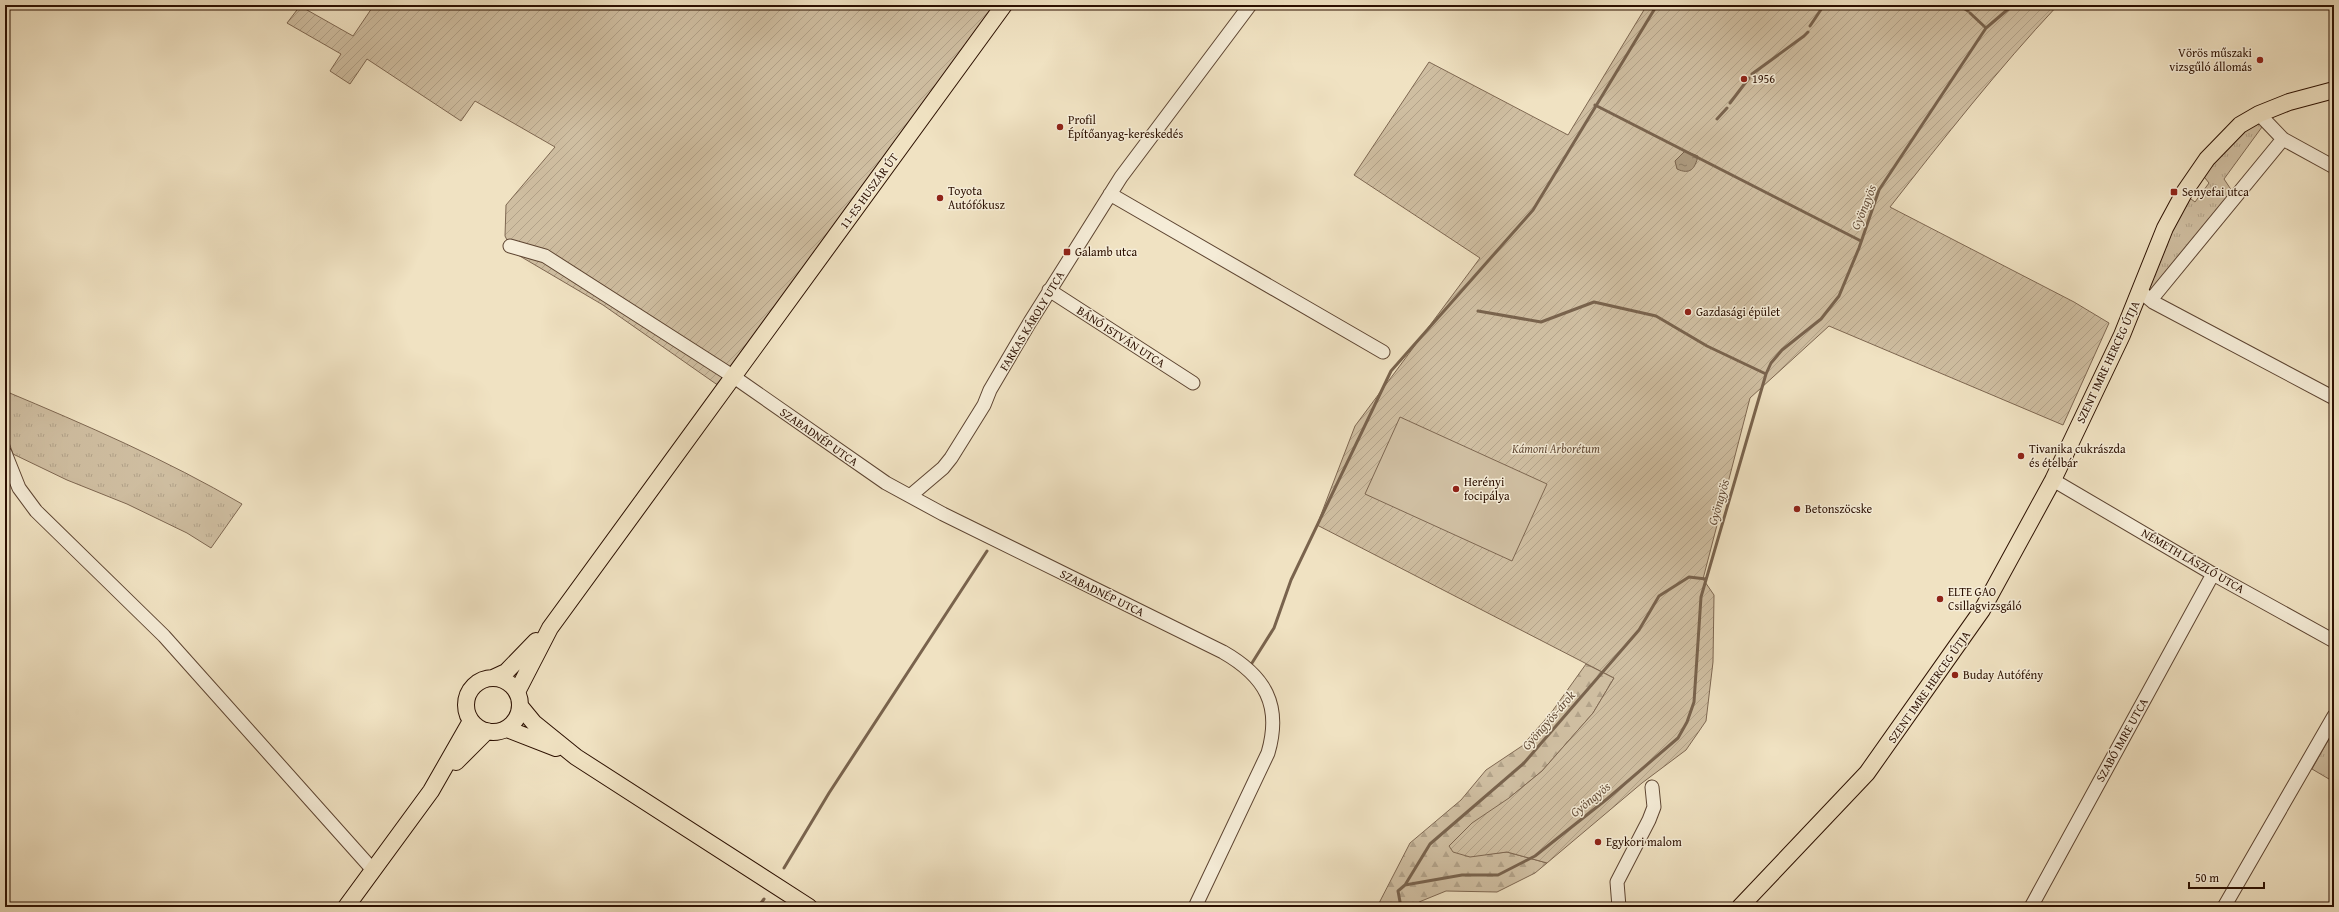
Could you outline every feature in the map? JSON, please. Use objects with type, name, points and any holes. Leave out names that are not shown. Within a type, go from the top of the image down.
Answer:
[{"type":"main road","name":"11-ES HUSZÁR ÚT","points":[[550,628],[1004,5]]},
{"type":"main road","name":"SZENT IMRE HERCEG ÚTJA","points":[[1740,907],[1867,773],[1982,610],[2053,480],[2141,292],[2165,228],[2185,191],[2220,144],[2240,125],[2259,114],[2289,102],[2334,90]]},
{"type":"main road","points":[[550,628],[519,699],[516,719],[506,729],[497,732],[478,728],[471,721],[466,703],[470,690],[481,680],[493,678],[506,672],[550,628]]},
{"type":"main road","points":[[493,678],[503,680],[511,685],[534,723],[576,757],[809,907]]},
{"type":"main road","points":[[431,790],[471,721]]},
{"type":"main road","points":[[506,729],[576,757]]},
{"type":"main road","points":[[346,907],[431,790],[464,752],[487,731]]},
{"type":"street","name":"FARKAS KÁROLY UTCA","points":[[910,496],[940,472],[951,458],[1049,290],[1110,194],[1250,5]]},
{"type":"street","points":[[2259,114],[2283,139],[2334,166]]},
{"type":"street","name":"SZENT IMRE HERCEG ÚTJA","points":[[2154,302],[2154,296],[2283,139]]},
{"type":"street","points":[[1110,194],[1383,352]]},
{"type":"street","name":"SZABADNÉP UTCA","points":[[510,246],[545,256],[734,377],[864,469],[910,496],[1223,652],[1244,666],[1260,682],[1271,703],[1274,730],[1271,743],[1194,907]]},
{"type":"street","name":"BÁNÓ ISTVÁN UTCA","points":[[1049,290],[1193,383]]},
{"type":"street","points":[[2141,292],[2154,302],[2334,398]]},
{"type":"street","points":[[5,453],[19,488],[36,511],[164,636],[373,870]]},
{"type":"street","name":"NÉMETH LÁSZLÓ UTCA","points":[[2053,480],[2213,574],[2334,641]]},
{"type":"street","name":"SZABÓ IMRE UTCA","points":[[2031,907],[2213,574]]},
{"type":"street","points":[[2224,907],[2334,716]]},
{"type":"street","points":[[1619,907],[1617,882],[1649,820],[1654,807],[1652,787]]},
{"type":"green space","points":[[374,5],[1000,5],[719,386],[603,305],[513,252],[505,236],[506,205],[555,147],[475,101],[461,121],[367,59],[350,84],[330,71],[341,54],[287,23],[300,6],[353,36]]},
{"type":"green space","name":"Kámoni Arborétum","points":[[1647,5],[2058,5],[1993,79],[1890,207],[2074,302],[2109,323],[2063,425],[1829,326],[1750,398],[1703,579],[1714,595],[1713,662],[1706,721],[1686,750],[1642,783],[1547,863],[1507,852],[1470,857],[1453,852],[1449,846],[1472,823],[1509,798],[1542,771],[1593,713],[1614,678],[1317,525],[1355,426],[1480,258],[1354,175],[1429,62],[1568,135]]},
{"type":"green space","points":[[2258,121],[2262,127],[2224,179],[2234,194],[2154,296],[2144,292],[2187,196],[2195,202],[2209,183],[2201,173],[2226,143]]},
{"type":"green space","points":[[5,391],[96,430],[155,458],[242,504],[211,548],[187,533],[127,504],[67,480],[13,454],[5,431]]},
{"type":"green space","name":"Herényi focipálya","points":[[1400,417],[1547,484],[1512,561],[1365,494]]},
{"type":"green space","points":[[1586,664],[1614,678],[1593,713],[1542,771],[1509,798],[1469,856],[1507,852],[1547,863],[1535,873],[1497,892],[1446,891],[1419,902],[1418,907],[1377,907],[1410,843],[1461,800],[1486,770],[1522,746],[1551,713]]},
{"type":"green space","points":[[2334,730],[2334,782],[2312,769]]},
{"type":"water","points":[[1685,151],[1698,156],[1695,164],[1689,171],[1677,169],[1675,161]]},
{"type":"waterway","points":[[1252,663],[1274,628],[1291,580],[1391,371],[1533,210],[1657,5]]},
{"type":"waterway","points":[[1810,26],[1824,5]]},
{"type":"waterway","name":"Gyöngyös","points":[[1401,907],[1398,891],[1405,885],[1462,875],[1498,875],[1535,856],[1607,799],[1678,738],[1687,722],[1694,702],[1701,597],[1766,374],[1771,363],[1782,350],[1821,319],[1839,296],[1859,248],[1879,190],[1986,28],[2013,5]]},
{"type":"waterway","points":[[1962,7],[1968,11]]},
{"type":"waterway","points":[[1970,13],[1986,28]]},
{"type":"waterway","points":[[1752,74],[1808,32]]},
{"type":"waterway","points":[[1730,103],[1749,78]]},
{"type":"waterway","points":[[1595,105],[1861,241]]},
{"type":"waterway","points":[[1717,119],[1727,108]]},
{"type":"waterway","points":[[1478,311],[1541,322],[1594,302],[1656,316],[1707,346],[1766,374]]},
{"type":"waterway","points":[[784,868],[829,793],[987,551]]},
{"type":"waterway","name":"Gyöngyös-árok","points":[[1405,885],[1430,844],[1524,763],[1639,630],[1659,596],[1689,577],[1706,579]]},
{"type":"waterway","points":[[758,907],[764,899]]},
{"type":"place","name":"Vörös műszaki vizsgűló állomás","points":[[2260,60]]},
{"type":"place","name":"1956","points":[[1744,79]]},
{"type":"place","name":"Profil Építőanyag-kereskedés","points":[[1060,127]]},
{"type":"place","name":"Senyefai utca","points":[[2174,192]]},
{"type":"place","name":"Toyota Autófókusz","points":[[940,198]]},
{"type":"place","name":"Galamb utca","points":[[1067,252]]},
{"type":"place","name":"Gazdasági épület","points":[[1688,312]]},
{"type":"place","name":"Tivanika cukrászda és ételbár","points":[[2021,456]]},
{"type":"place","name":"Herényi focipálya","points":[[1456,489]]},
{"type":"place","name":"Betonszöcske","points":[[1797,509]]},
{"type":"place","name":"ELTE GAO Csillagvizsgáló","points":[[1940,599]]},
{"type":"place","name":"Buday Autófény","points":[[1955,675]]},
{"type":"place","name":"Egykori malom","points":[[1598,842]]}]
